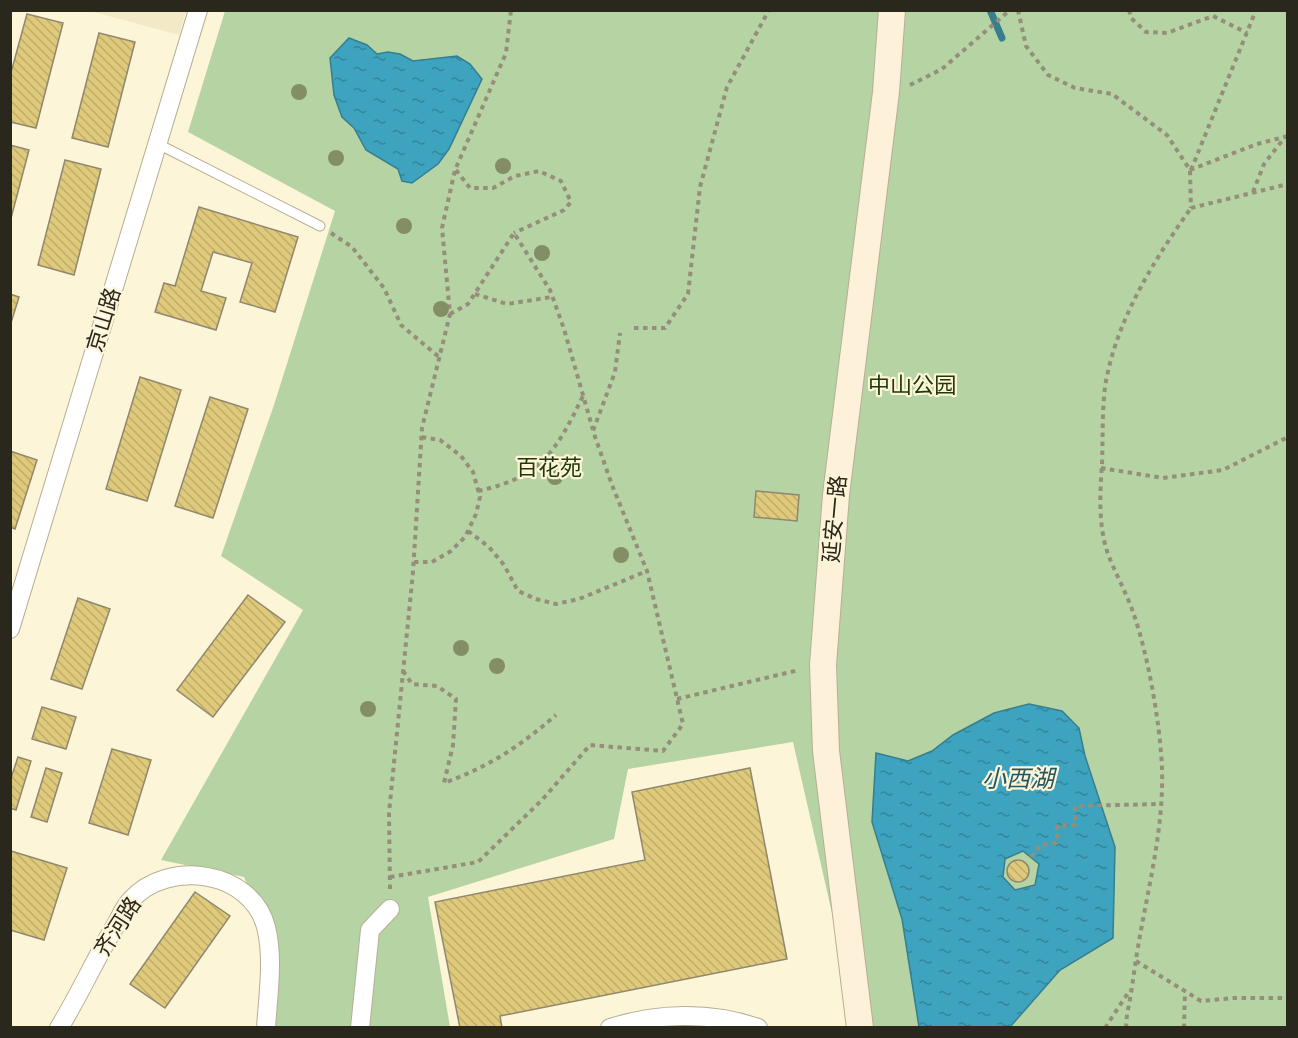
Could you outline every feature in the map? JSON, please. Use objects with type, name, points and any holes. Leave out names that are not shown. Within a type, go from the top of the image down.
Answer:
[{"type":"main road","name":"延安一路","points":[[860,1028],[826,751],[824,665],[836,495],[886,92],[892,10]]},
{"type":"street","name":"京山路","points":[[10,629],[198,10]]},
{"type":"street","name":"齐河路","points":[[59,1028],[130,901],[146,887],[167,877],[187,874],[207,876],[225,882],[241,891],[256,905],[265,925],[270,950],[266,1028]]},
{"type":"street","points":[[360,1028],[370,930],[390,909]]},
{"type":"street","points":[[610,1028],[630,1021],[680,1015],[745,1023],[758,1028]]},
{"type":"lane","points":[[158,144],[320,226]]},
{"type":"path","points":[[390,909],[389,813],[414,562],[421,437],[450,314],[442,228],[455,170],[506,53],[511,10]]},
{"type":"path","points":[[634,328],[665,328],[688,294],[700,187],[727,87],[769,10]]},
{"type":"path","points":[[886,92],[918,82],[942,69],[1010,10]]},
{"type":"path","points":[[1018,10],[1026,46],[1048,75],[1075,88],[1112,94],[1167,135],[1190,171]]},
{"type":"path","points":[[1129,10],[1131,18],[1146,32],[1167,33],[1213,16],[1247,33]]},
{"type":"path","points":[[1126,1028],[1149,893],[1162,768],[1150,680],[1133,613],[1107,553],[1101,519],[1105,387],[1114,346],[1155,263],[1191,208],[1190,171],[1256,10]]},
{"type":"path","points":[[1190,171],[1257,144],[1286,136]]},
{"type":"path","points":[[1253,192],[1264,164],[1286,136]]},
{"type":"path","points":[[450,314],[468,304],[514,233],[564,210],[571,202],[561,182],[539,171],[515,176],[493,188],[470,188],[455,170]]},
{"type":"path","points":[[1191,208],[1287,184]]},
{"type":"path","points":[[320,226],[352,247],[384,288],[401,325],[439,357]]},
{"type":"path","points":[[390,877],[478,862],[542,800],[590,745],[663,751],[683,724],[647,571],[593,431],[564,329],[552,297],[514,233]]},
{"type":"path","points":[[475,294],[507,304],[552,297]]},
{"type":"path","points":[[593,431],[615,372],[620,333]]},
{"type":"path","points":[[478,491],[500,486],[537,468],[556,447],[583,396]]},
{"type":"path","points":[[414,562],[432,562],[451,551],[465,537],[476,514],[480,496],[474,472],[461,456],[440,440],[421,437]]},
{"type":"path","points":[[1101,468],[1163,478],[1223,470],[1287,437]]},
{"type":"path","points":[[468,531],[489,547],[504,565],[518,591],[556,604],[579,599],[647,571]]},
{"type":"path","points":[[677,699],[824,665]]},
{"type":"path","points":[[403,671],[412,684],[437,686],[456,699],[453,745],[444,783],[477,771],[508,753],[556,715]]},
{"type":"path","points":[[1031,856],[1041,845],[1057,843],[1057,826],[1075,825],[1075,806],[1160,804]]},
{"type":"path","points":[[1136,961],[1201,1001],[1234,998],[1287,998]]},
{"type":"path","points":[[1105,1028],[1132,987]]},
{"type":"path","points":[[1184,1028],[1185,992]]},
{"type":"shaded area","points":[[90,11],[186,11],[179,35]]},
{"type":"green space","name":"中山公园","points":[[225,11],[1287,11],[1287,1027],[858,1027],[793,742],[628,769],[614,839],[428,897],[450,1027],[270,1027],[277,961],[244,877],[161,860],[303,610],[221,556],[274,405],[335,211],[188,132]]},
{"type":"water","points":[[349,38],[367,45],[377,54],[388,52],[400,54],[413,61],[457,56],[470,64],[482,79],[449,149],[438,164],[412,183],[402,181],[398,169],[366,150],[354,128],[342,117],[334,95],[330,58]]},
{"type":"water","name":"小西湖","points":[[1029,704],[1062,711],[1079,728],[1085,756],[1115,847],[1113,938],[1060,970],[1010,1027],[919,1027],[902,919],[872,822],[876,753],[908,761],[932,751],[953,735],[994,713]],"holes":[[[1023,851],[1039,864],[1035,885],[1015,890],[1003,877],[1005,859]]]},
{"type":"building","points":[[27,14],[63,23],[36,128],[10,122],[10,76]]},
{"type":"building","points":[[99,33],[135,42],[108,147],[72,138]]},
{"type":"building","points":[[10,145],[29,150],[10,222]]},
{"type":"building","points":[[65,160],[101,169],[74,275],[38,265]]},
{"type":"building","points":[[199,207],[298,237],[275,312],[240,302],[252,263],[213,252],[201,291],[226,298],[216,330],[155,312],[164,283],[175,286]]},
{"type":"building","points":[[10,294],[19,297],[10,326]]},
{"type":"building","points":[[140,377],[181,390],[147,501],[106,489]]},
{"type":"building","points":[[210,397],[248,409],[213,518],[175,506]]},
{"type":"building","points":[[10,451],[37,460],[15,529],[10,527]]},
{"type":"building","points":[[756,491],[799,495],[797,521],[754,517]]},
{"type":"building","points":[[248,595],[285,622],[213,717],[177,690]]},
{"type":"building","points":[[78,598],[110,609],[82,689],[51,679]]},
{"type":"building","points":[[42,707],[76,717],[66,749],[32,739]]},
{"type":"building","points":[[112,749],[151,760],[128,835],[89,823]]},
{"type":"building","points":[[18,757],[31,761],[16,810],[10,808],[10,781]]},
{"type":"building","points":[[46,768],[62,773],[47,822],[31,817]]},
{"type":"building","points":[[750,768],[787,959],[500,1016],[502,1028],[460,1028],[435,902],[645,860],[632,792]]},
{"type":"building","points":[[11,851],[67,868],[44,940],[10,930]]},
{"type":"building","points":[[1018,860],[1026,863],[1029,871],[1026,879],[1018,882],[1010,879],[1007,871],[1010,863]]},
{"type":"building","points":[[195,892],[230,916],[165,1008],[130,984]]},
{"type":"waterway","points":[[990,10],[1002,38]]},
{"type":"park label","name":"百花苑","points":[[549,468]]}]
